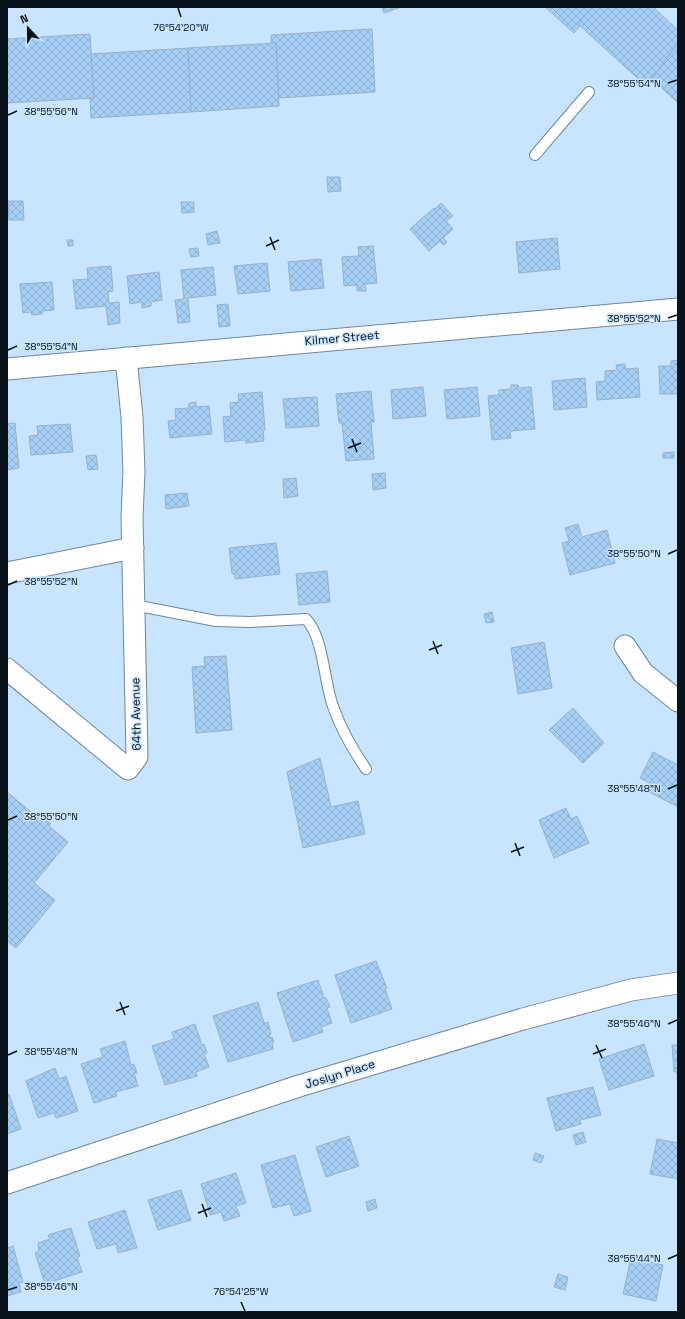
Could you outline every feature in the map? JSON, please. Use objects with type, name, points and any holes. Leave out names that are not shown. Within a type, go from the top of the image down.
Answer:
[{"type":"street","name":"Kilmer Street","points":[[7,369],[678,309]]},
{"type":"street","name":"64th Avenue","points":[[7,669],[128,769],[138,757],[134,605],[132,425],[126,358]]},
{"type":"street","points":[[7,573],[133,548]]},
{"type":"street","points":[[625,646],[643,673],[678,701]]},
{"type":"street","name":"Joslyn Place","points":[[7,1183],[299,1086],[508,1023],[631,990],[678,983]]},
{"type":"lane","points":[[535,154],[589,92]]},
{"type":"lane","points":[[134,605],[216,621],[250,622],[306,619],[313,626],[333,708],[352,748],[366,769]]},
{"type":"building","points":[[382,7],[401,7],[384,13]]},
{"type":"building","points":[[545,7],[592,7],[578,24],[580,26],[574,33]]},
{"type":"building","points":[[592,7],[653,7],[678,30],[678,43],[646,86],[578,24]]},
{"type":"building","points":[[372,29],[375,92],[279,98],[276,43],[271,43],[271,35]]},
{"type":"building","points":[[90,34],[94,98],[7,103],[7,39]]},
{"type":"building","points":[[276,43],[279,106],[191,112],[188,48]]},
{"type":"building","points":[[678,43],[678,103],[652,79]]},
{"type":"building","points":[[188,48],[191,112],[91,118],[90,98],[94,98],[91,54]]},
{"type":"building","points":[[327,177],[340,177],[341,191],[328,192]]},
{"type":"building","points":[[8,201],[23,201],[24,220],[9,220]]},
{"type":"building","points":[[181,202],[194,202],[194,212],[182,213]]},
{"type":"building","points":[[441,203],[453,216],[446,221],[453,229],[443,238],[447,242],[443,245],[440,241],[429,251],[410,229]]},
{"type":"building","points":[[217,231],[220,243],[208,245],[206,234]]},
{"type":"building","points":[[557,238],[560,269],[519,273],[516,242]]},
{"type":"building","points":[[67,240],[73,240],[73,246],[68,246]]},
{"type":"building","points":[[373,246],[377,283],[365,284],[366,291],[357,291],[357,285],[344,286],[342,257],[359,256],[358,247]]},
{"type":"building","points":[[198,248],[199,256],[191,257],[189,249]]},
{"type":"building","points":[[321,259],[324,288],[291,291],[288,262]]},
{"type":"building","points":[[267,263],[270,291],[238,294],[234,266]]},
{"type":"building","points":[[111,266],[113,291],[108,292],[109,303],[119,302],[120,323],[108,325],[106,306],[76,309],[73,280],[88,279],[87,268]]},
{"type":"building","points":[[213,267],[216,295],[188,298],[190,322],[178,323],[175,300],[184,299],[181,270]]},
{"type":"building","points":[[159,272],[162,300],[151,302],[151,306],[142,308],[142,302],[130,304],[127,276]]},
{"type":"building","points":[[52,282],[54,310],[42,311],[42,314],[32,315],[31,312],[23,313],[20,284]]},
{"type":"building","points":[[228,304],[230,326],[219,327],[217,305]]},
{"type":"building","points":[[678,360],[678,394],[660,394],[659,366],[671,366],[671,361]]},
{"type":"building","points":[[625,364],[626,369],[638,368],[640,397],[597,400],[596,382],[605,381],[605,371],[617,370],[616,365]]},
{"type":"building","points":[[585,378],[587,407],[554,410],[552,381]]},
{"type":"building","points":[[511,385],[518,385],[519,388],[531,387],[535,429],[510,431],[511,438],[492,440],[488,396],[499,395],[499,390],[511,389]]},
{"type":"building","points":[[423,387],[426,416],[393,419],[391,390]]},
{"type":"building","points":[[477,387],[480,416],[447,419],[444,390]]},
{"type":"building","points":[[371,391],[374,422],[371,422],[374,459],[346,461],[342,423],[339,423],[336,394]]},
{"type":"building","points":[[262,392],[265,430],[263,430],[264,441],[246,443],[245,440],[225,442],[223,417],[231,416],[230,403],[239,402],[238,394]]},
{"type":"building","points":[[317,397],[319,426],[286,428],[283,399]]},
{"type":"building","points":[[196,402],[196,407],[209,406],[212,434],[170,438],[168,421],[176,420],[175,409],[189,408],[189,403]]},
{"type":"building","points":[[15,423],[19,468],[7,470],[7,424]]},
{"type":"building","points":[[70,424],[73,452],[31,455],[29,436],[38,435],[37,426]]},
{"type":"building","points":[[674,452],[674,458],[663,458],[663,453]]},
{"type":"building","points":[[96,455],[98,469],[88,470],[86,456]]},
{"type":"building","points":[[385,473],[386,488],[373,490],[372,474]]},
{"type":"building","points":[[296,478],[298,496],[284,498],[283,479]]},
{"type":"building","points":[[187,493],[189,506],[166,509],[165,495]]},
{"type":"building","points":[[578,524],[582,537],[607,530],[615,563],[570,575],[562,543],[569,541],[565,528]]},
{"type":"building","points":[[276,543],[280,574],[235,579],[235,574],[232,574],[229,548]]},
{"type":"building","points":[[327,571],[330,602],[299,605],[296,574]]},
{"type":"building","points":[[492,612],[494,622],[486,623],[484,614]]},
{"type":"building","points":[[544,642],[552,688],[518,694],[511,648]]},
{"type":"building","points":[[226,656],[232,730],[196,733],[192,667],[205,666],[204,657]]},
{"type":"building","points":[[573,708],[604,743],[583,763],[549,730]]},
{"type":"building","points":[[653,752],[678,765],[678,807],[649,792],[653,785],[640,778]]},
{"type":"building","points":[[320,758],[331,807],[358,801],[365,834],[303,848],[287,772]]},
{"type":"building","points":[[7,792],[36,816],[38,813],[51,824],[49,826],[68,842],[34,883],[55,900],[16,948],[7,941]]},
{"type":"building","points":[[566,808],[571,819],[577,816],[589,843],[554,858],[539,820]]},
{"type":"building","points":[[376,961],[387,988],[385,989],[392,1009],[351,1023],[335,975]]},
{"type":"building","points":[[318,980],[324,998],[326,998],[330,1007],[327,1008],[332,1023],[321,1027],[323,1032],[293,1042],[277,993]]},
{"type":"building","points":[[258,1002],[264,1023],[268,1022],[271,1034],[269,1035],[270,1038],[272,1037],[274,1042],[272,1043],[273,1049],[228,1062],[213,1016]]},
{"type":"building","points":[[195,1024],[202,1045],[204,1044],[207,1053],[204,1054],[209,1067],[196,1072],[197,1076],[165,1085],[152,1046],[174,1039],[172,1032]]},
{"type":"building","points":[[125,1041],[131,1065],[134,1064],[137,1073],[134,1073],[138,1086],[116,1092],[117,1096],[94,1103],[81,1064],[103,1057],[100,1049]]},
{"type":"building","points":[[644,1044],[654,1076],[609,1090],[599,1059]]},
{"type":"building","points":[[672,1045],[678,1045],[678,1093],[677,1072],[674,1072]]},
{"type":"building","points":[[55,1068],[59,1079],[66,1076],[78,1111],[56,1118],[54,1113],[38,1118],[26,1081]]},
{"type":"building","points":[[593,1087],[601,1115],[580,1120],[581,1124],[556,1131],[547,1098]]},
{"type":"building","points":[[9,1094],[21,1129],[7,1134],[7,1095]]},
{"type":"building","points":[[583,1132],[586,1142],[576,1145],[573,1135]]},
{"type":"building","points":[[349,1136],[359,1166],[326,1177],[316,1147]]},
{"type":"building","points":[[657,1139],[678,1143],[678,1179],[650,1174]]},
{"type":"building","points":[[535,1153],[544,1156],[541,1163],[533,1160]]},
{"type":"building","points":[[295,1155],[311,1211],[294,1216],[290,1204],[273,1208],[261,1165]]},
{"type":"building","points":[[236,1173],[246,1203],[236,1206],[240,1216],[224,1221],[221,1212],[210,1215],[201,1184]]},
{"type":"building","points":[[181,1190],[191,1220],[158,1230],[148,1200]]},
{"type":"building","points":[[375,1199],[377,1208],[368,1211],[366,1202]]},
{"type":"building","points":[[125,1210],[137,1248],[118,1253],[116,1244],[97,1249],[88,1222]]},
{"type":"building","points":[[71,1228],[80,1256],[77,1257],[82,1272],[45,1284],[35,1253],[39,1251],[38,1243],[50,1239],[48,1235]]},
{"type":"building","points":[[13,1246],[23,1282],[19,1283],[21,1292],[7,1296],[7,1248]]},
{"type":"building","points":[[631,1258],[663,1265],[656,1301],[623,1294]]},
{"type":"building","points":[[558,1274],[568,1277],[565,1290],[554,1287]]}]
